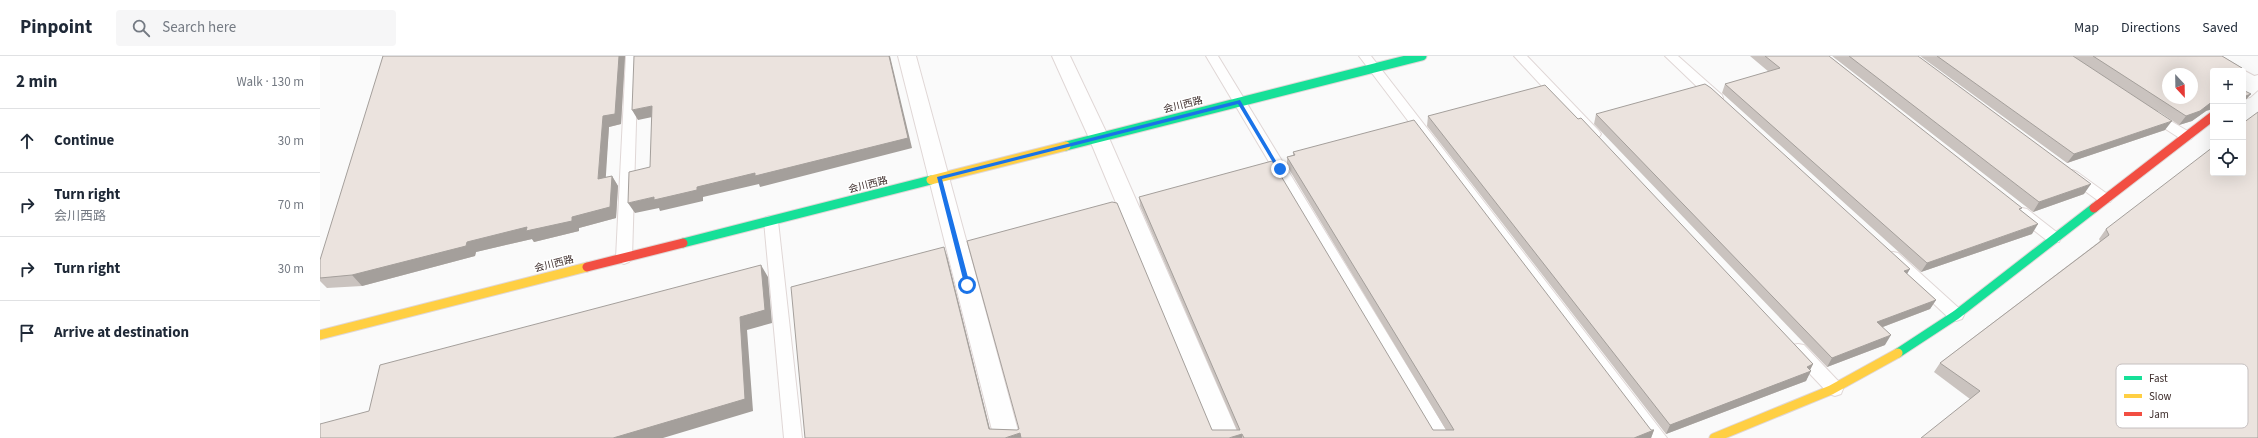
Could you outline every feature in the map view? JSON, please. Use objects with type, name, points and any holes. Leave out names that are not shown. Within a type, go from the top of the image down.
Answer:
[{"type":"street","points":[[907,56],[1007,438]]},
{"type":"street","points":[[1062,56],[1099,138],[1227,438]]},
{"type":"street","name":"会川西路","points":[[320,335],[1422,56]]},
{"type":"street","points":[[1714,438],[1835,389],[1875,368],[1956,314],[2210,118]]},
{"type":"lane","points":[[624,258],[632,56]]},
{"type":"lane","points":[[1212,56],[1442,438]]},
{"type":"lane","points":[[1365,56],[1658,438]]},
{"type":"lane","points":[[1520,56],[1601,142]]},
{"type":"lane","points":[[1671,56],[1729,109]]},
{"type":"lane","points":[[2141,107],[2186,136]]},
{"type":"lane","points":[[2060,167],[2105,200]]},
{"type":"lane","points":[[2010,204],[2054,238]]},
{"type":"lane","points":[[771,221],[793,438]]},
{"type":"lane","points":[[1881,246],[1956,314]]},
{"type":"lane","points":[[1786,337],[1835,389]]},
{"type":"building","points":[[383,56],[619,56],[615,114],[603,116],[598,179],[612,176],[610,207],[572,217],[572,221],[526,231],[527,227],[467,242],[466,246],[352,275],[320,278],[320,260]]},
{"type":"building","points":[[634,56],[889,56],[908,138],[755,176],[755,173],[697,187],[697,190],[654,200],[654,197],[628,203],[629,172],[650,167],[652,106],[632,110]]},
{"type":"building","points":[[1765,56],[1829,56],[2022,208],[2019,209],[2038,224],[1927,263],[1725,84],[1780,68]]},
{"type":"building","points":[[1849,56],[1918,56],[2091,184],[2039,202]]},
{"type":"building","points":[[1937,56],[2073,56],[2172,121],[2074,154]]},
{"type":"building","points":[[2093,56],[2222,56],[2242,68],[2210,68],[2210,103],[2200,111],[2186,116],[2167,104],[2198,104],[2198,68],[2162,68],[2162,101]]},
{"type":"building","points":[[1705,84],[1910,269],[1904,271],[1936,300],[1877,322],[1891,335],[1832,358],[1596,114]]},
{"type":"building","points":[[1545,85],[1578,119],[1581,118],[1813,364],[1807,367],[1811,371],[1670,425],[1428,116]]},
{"type":"building","points":[[2246,92],[2251,94],[2246,96]]},
{"type":"building","points":[[2258,112],[2258,438],[1921,438],[1980,391],[1940,363],[2109,235],[2106,229],[2210,149],[2210,176],[2246,176],[2246,121]]},
{"type":"building","points":[[1414,120],[1651,430],[1654,430],[1634,438],[1244,438],[1242,434],[1229,438],[1021,438],[1020,433],[1005,438],[805,438],[791,287],[944,247],[989,429],[1017,430],[1019,429],[967,241],[1112,202],[1117,203],[1212,430],[1240,430],[1139,197],[1272,161],[1433,430],[1454,430],[1287,157],[1295,155],[1293,152]]},
{"type":"building","points":[[761,265],[765,310],[740,317],[745,399],[613,438],[320,438],[320,424],[369,411],[380,365]]},
{"type":"traffic: fast","points":[[1066,146],[1422,56]]},
{"type":"traffic: fast","points":[[683,243],[931,180]]},
{"type":"traffic: fast","points":[[1898,353],[1956,315],[2094,208]]},
{"type":"traffic: slow","points":[[931,180],[1066,146]]},
{"type":"traffic: slow","points":[[320,335],[587,267]]},
{"type":"traffic: slow","points":[[1714,438],[1831,390],[1898,353]]},
{"type":"traffic: jam","points":[[2094,208],[2210,118]]},
{"type":"traffic: jam","points":[[587,267],[683,243]]},
{"type":"route","points":[[967,285],[939,178],[1240,102],[1280,169]]}]
